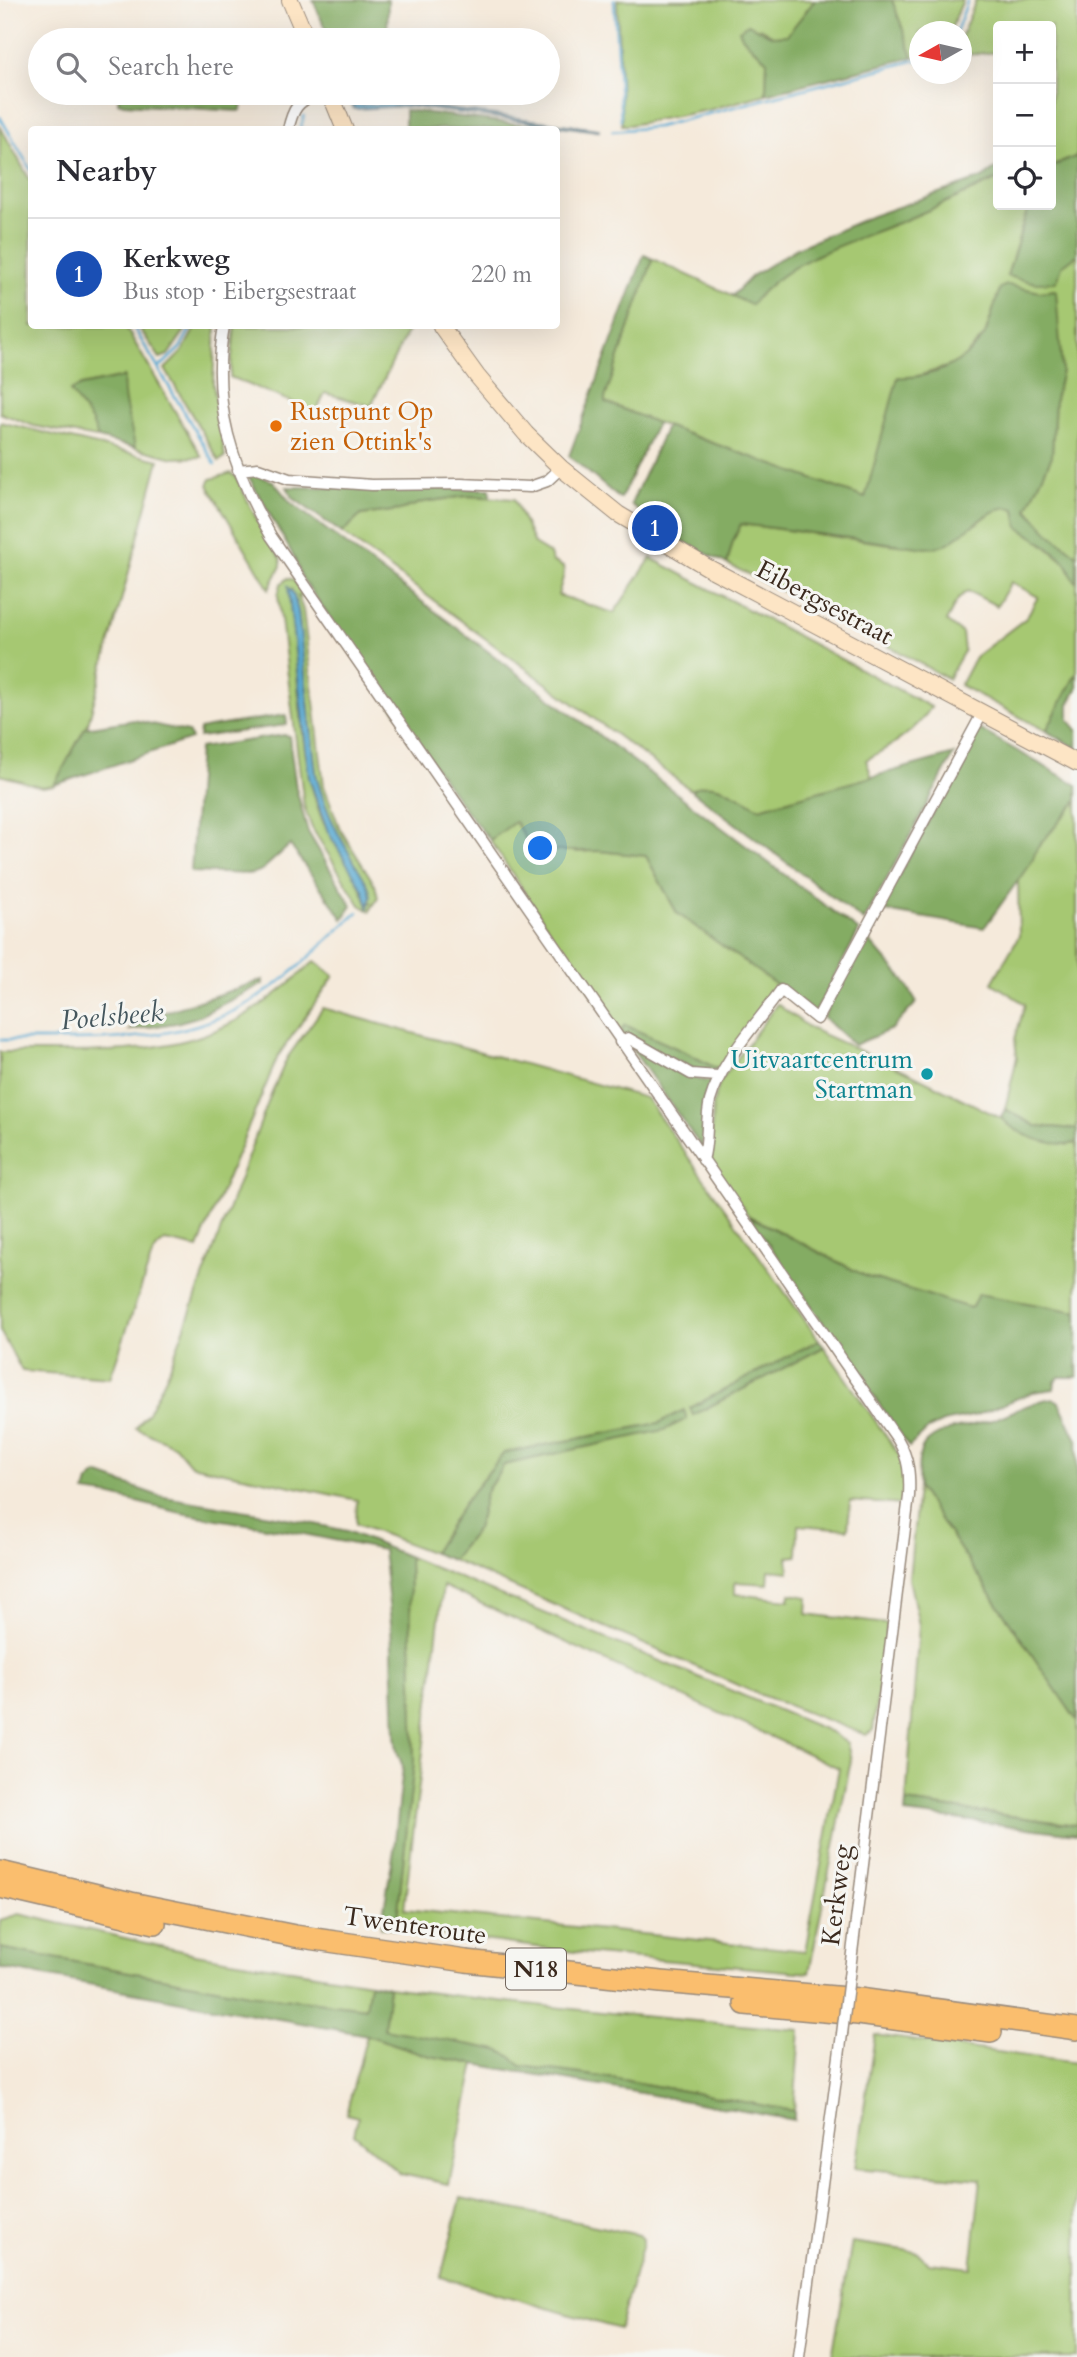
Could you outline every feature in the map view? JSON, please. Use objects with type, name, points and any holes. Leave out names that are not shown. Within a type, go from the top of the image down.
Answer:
[{"type":"highway","name":"Twenteroute","points":[[0,1872],[131,1903],[295,1936],[466,1961],[661,1982],[859,1999],[1077,2029]]},
{"type":"highway","name":"Twenteroute","points":[[0,1887],[116,1915],[294,1951],[464,1974],[859,2014],[1077,2043]]},
{"type":"main road","points":[[290,0],[302,28]]},
{"type":"main road","points":[[335,105],[343,126]]},
{"type":"main road","name":"Eibergsestraat","points":[[443,329],[501,407],[561,468],[618,514],[707,567],[1077,763]]},
{"type":"street","points":[[289,126],[296,105]]},
{"type":"street","points":[[224,329],[219,391],[227,434],[238,470],[258,468],[289,479],[372,485],[461,484],[530,487],[547,481],[561,468]]},
{"type":"street","name":"Kerkweg","points":[[238,470],[251,501],[271,536],[898,1440],[908,1461],[909,1489],[799,2357]]},
{"type":"street","points":[[703,1160],[709,1104],[718,1076],[780,990],[817,1019],[983,712]]},
{"type":"street","points":[[620,1042],[628,1038],[691,1074],[718,1076]]},
{"type":"green space","points":[[313,0],[388,0],[387,28],[325,28]]},
{"type":"green space","points":[[617,0],[815,0],[787,35],[773,36],[760,28],[743,38],[767,61],[766,94],[708,110],[622,125]]},
{"type":"green space","points":[[815,0],[892,0],[909,46],[909,58],[766,94],[767,61],[743,38],[739,30],[748,24],[773,36],[787,35]]},
{"type":"green space","points":[[892,0],[963,0],[954,21],[909,21],[909,46]]},
{"type":"green space","points":[[976,0],[1077,0],[1077,156],[1056,165],[1056,21],[993,21],[993,52],[972,54],[972,21],[968,21]]},
{"type":"green space","points":[[140,105],[242,105],[238,111]]},
{"type":"green space","points":[[405,110],[533,126],[405,126]]},
{"type":"green space","points":[[0,126],[28,177],[28,329],[127,329],[202,457],[174,458],[135,448],[123,397],[123,377],[81,386],[99,435],[96,438],[34,426],[0,413]]},
{"type":"green space","points":[[1077,156],[1077,255],[1062,266],[1055,282],[1036,283],[1007,276],[1027,210],[1056,210],[1056,165]]},
{"type":"green space","points":[[993,170],[993,181],[804,262],[767,288],[751,305],[732,296],[752,276],[797,248],[872,216],[982,178]]},
{"type":"green space","points":[[993,181],[993,210],[1027,210],[1007,276],[1057,281],[1061,266],[1077,255],[1077,555],[1050,534],[1027,509],[1052,456],[1055,399],[1062,371],[1055,290],[1040,292],[1007,285],[999,292],[985,335],[963,358],[949,366],[911,378],[865,498],[605,402],[653,259],[751,304],[767,287],[805,261]]},
{"type":"green space","points":[[644,255],[653,259],[605,402],[657,423],[619,498],[569,456]]},
{"type":"green space","points":[[1007,285],[1040,292],[1056,290],[1062,371],[1055,399],[1052,456],[1027,509],[1050,534],[1077,555],[1077,583],[1062,558],[1018,527],[1015,509],[999,509],[955,539],[937,547],[926,548],[741,524],[727,564],[665,530],[631,504],[666,427],[865,498],[898,377],[922,375],[946,368],[967,354],[984,336],[1000,288]]},
{"type":"green space","points":[[140,329],[186,329],[168,355],[160,358]]},
{"type":"green space","points":[[194,329],[216,329],[213,384],[225,457],[219,461],[165,369],[182,352]]},
{"type":"green space","points":[[235,329],[409,329],[371,406],[325,393],[316,412],[230,377]]},
{"type":"green space","points":[[124,377],[125,404],[135,448],[98,438],[92,422],[70,391]]},
{"type":"green space","points":[[0,422],[159,460],[87,727],[54,785],[42,787],[0,775]]},
{"type":"green space","points":[[246,472],[273,481],[291,503],[859,931],[815,1013],[677,913],[646,856],[599,851],[533,851],[515,822],[490,840],[466,811],[302,578],[294,557]]},
{"type":"green space","points":[[231,473],[236,477],[262,530],[281,559],[281,566],[269,589],[208,485],[211,479]]},
{"type":"green space","points":[[287,487],[490,489],[490,497],[467,496],[424,502],[400,510],[361,515],[342,533],[293,498]]},
{"type":"green space","points":[[467,496],[514,499],[534,544],[550,554],[552,561],[563,567],[564,574],[558,595],[614,613],[651,558],[931,707],[910,731],[866,760],[872,777],[759,808],[717,787],[700,786],[691,790],[342,533],[361,515]]},
{"type":"green space","points":[[999,507],[1015,509],[1018,527],[1067,564],[1077,583],[1077,672],[1046,731],[960,685],[975,657],[1026,618],[1038,597],[1011,582],[997,606],[968,591],[958,600],[946,621],[962,633],[964,651],[948,679],[830,614],[727,564],[741,524],[904,546],[976,524]]},
{"type":"green space","points":[[288,578],[294,580],[304,596],[298,596],[303,610],[324,786],[340,829],[375,885],[378,898],[370,911],[360,905],[312,828],[304,806],[278,595],[281,584]],"holes":[[[291,588],[298,611],[320,791],[332,824],[371,903],[366,902],[357,880],[326,828],[310,779],[301,721]]]},
{"type":"green space","points":[[1077,672],[1077,689],[1069,705],[1069,720],[1077,730],[1077,748],[1046,731]]},
{"type":"green space","points":[[286,715],[287,725],[199,737],[200,729]]},
{"type":"green space","points":[[134,720],[188,732],[191,739],[54,785],[85,728]]},
{"type":"green space","points":[[979,729],[1077,785],[1077,801],[1037,848],[1032,861],[984,928],[880,910]]},
{"type":"green space","points":[[289,736],[296,788],[308,832],[352,906],[343,919],[290,845],[262,870],[252,874],[191,872],[199,748]]},
{"type":"green space","points":[[954,754],[864,921],[691,790],[699,786],[717,787],[760,808]]},
{"type":"green space","points":[[1077,801],[1077,1129],[1036,1126],[1005,1109],[1017,1057],[1015,1039],[1025,1004],[992,983],[1019,936],[1018,879],[1032,861],[1037,848]]},
{"type":"green space","points":[[513,822],[576,852],[599,851],[646,856],[677,913],[780,986],[719,1070],[625,1026],[623,1038],[613,1026],[490,840]]},
{"type":"green space","points":[[866,937],[903,979],[917,1002],[892,1029],[854,1045],[823,1017]]},
{"type":"green space","points":[[315,961],[334,976],[278,1056],[198,1248],[165,1241],[152,1256],[110,1378],[22,1371],[0,1331],[0,1052],[114,1051],[171,1044],[198,1037],[223,1027],[260,1006]]},
{"type":"green space","points":[[263,980],[263,984],[197,1017],[130,1030],[138,1021]]},
{"type":"green space","points":[[777,1004],[811,1029],[908,1072],[1001,1118],[1008,1125],[1067,1145],[1077,1143],[1077,1312],[978,1294],[970,1308],[865,1276],[749,1216],[710,1161],[713,1104],[720,1082]]},
{"type":"green space","points":[[323,1008],[646,1098],[819,1340],[691,1408],[693,1415],[824,1347],[908,1470],[903,1505],[850,1501],[848,1529],[798,1525],[797,1556],[788,1557],[789,1572],[769,1570],[768,1584],[735,1582],[735,1594],[789,1600],[790,1594],[808,1597],[807,1614],[887,1624],[873,1730],[866,1735],[758,1694],[452,1560],[477,1529],[486,1492],[504,1465],[659,1423],[504,1453],[466,1500],[433,1553],[356,1524],[357,1500],[191,1465],[175,1446],[136,1428],[148,1413],[167,1375],[287,1058]]},
{"type":"green space","points":[[625,1025],[719,1070],[706,1072],[694,1069],[623,1038],[622,1028]]},
{"type":"green space","points":[[632,1049],[695,1079],[715,1081],[705,1095],[702,1148]]},
{"type":"green space","points":[[1005,1109],[1036,1126],[1077,1129],[1077,1143],[1046,1142],[1026,1135],[1001,1118]]},
{"type":"green space","points":[[749,1216],[865,1276],[970,1308],[978,1294],[1077,1312],[1077,1377],[1059,1377],[1054,1389],[1033,1392],[977,1415],[943,1422],[928,1429],[909,1447]]},
{"type":"green space","points":[[819,1340],[824,1347],[693,1415],[690,1408]]},
{"type":"green space","points":[[1053,1398],[1059,1402],[1077,1440],[1077,1721],[918,1487],[920,1453],[932,1438]]},
{"type":"green space","points":[[684,1410],[687,1419],[664,1430],[504,1465],[486,1492],[477,1529],[452,1560],[433,1553],[466,1500],[504,1453],[659,1423]]},
{"type":"green space","points":[[97,1474],[159,1496],[347,1531],[409,1557],[414,1762],[396,1929],[381,1927],[394,1850],[403,1767],[395,1735],[391,1623],[383,1550],[181,1513],[85,1492],[88,1482]]},
{"type":"green space","points":[[918,1487],[1077,1721],[1077,1825],[906,1802],[919,1625],[909,1579]]},
{"type":"green space","points":[[409,1557],[826,1730],[847,1743],[851,1760],[809,1973],[583,1953],[396,1929],[414,1762]],"holes":[[[443,1586],[839,1768],[805,1951],[404,1909]]]},
{"type":"green space","points":[[906,1802],[1077,1825],[1077,1834],[905,1813]]},
{"type":"green space","points":[[19,1914],[195,1954],[370,1983],[367,2008],[248,1994],[0,1948],[0,1920]]},
{"type":"green space","points":[[0,1948],[248,1994],[366,2008],[370,1983],[389,1987],[384,2029],[498,2050],[521,2066],[617,2079],[794,2111],[794,2120],[430,2056],[367,2035],[0,1968]]},
{"type":"green space","points":[[389,1987],[594,2011],[800,2030],[794,2111],[617,2079],[521,2066],[510,2056],[384,2029]]},
{"type":"green space","points":[[367,2035],[430,2056],[475,2064],[449,2184],[401,2174],[354,2134],[358,2117],[346,2114]]},
{"type":"green space","points":[[875,2035],[1077,2063],[1077,2357],[832,2357],[852,2242],[917,2252],[929,2263],[971,2268],[981,2179],[855,2168]]},
{"type":"green space","points":[[461,2198],[639,2235],[643,2239],[642,2247],[619,2329],[441,2277]]},
{"type":"water","points":[[352,105],[420,105],[599,131],[408,106],[354,109]]},
{"type":"water","points":[[288,587],[293,593],[298,611],[320,790],[331,818],[368,885],[371,896],[368,907],[363,890],[328,832],[309,778]]},
{"type":"waterway","points":[[614,0],[621,120]]},
{"type":"waterway","points":[[960,21],[968,0]]},
{"type":"waterway","points":[[612,131],[657,127],[909,62]]},
{"type":"waterway","points":[[301,126],[304,116]]},
{"type":"waterway","name":"Poelsbeek","points":[[0,117],[28,165]]},
{"type":"waterway","name":"Poelsbeek","points":[[135,329],[215,464]]},
{"type":"waterway","points":[[159,368],[180,348],[190,329]]},
{"type":"waterway","name":"Poelsbeek","points":[[0,1040],[134,1037],[199,1025],[230,1013],[273,987],[358,912]]},
{"type":"place","name":"Rustpunt Op zien Ottink's","points":[[276,426]]},
{"type":"place","name":"Kerkweg","points":[[655,528]]},
{"type":"place","name":"Uitvaartcentrum Startman","points":[[927,1074]]}]
